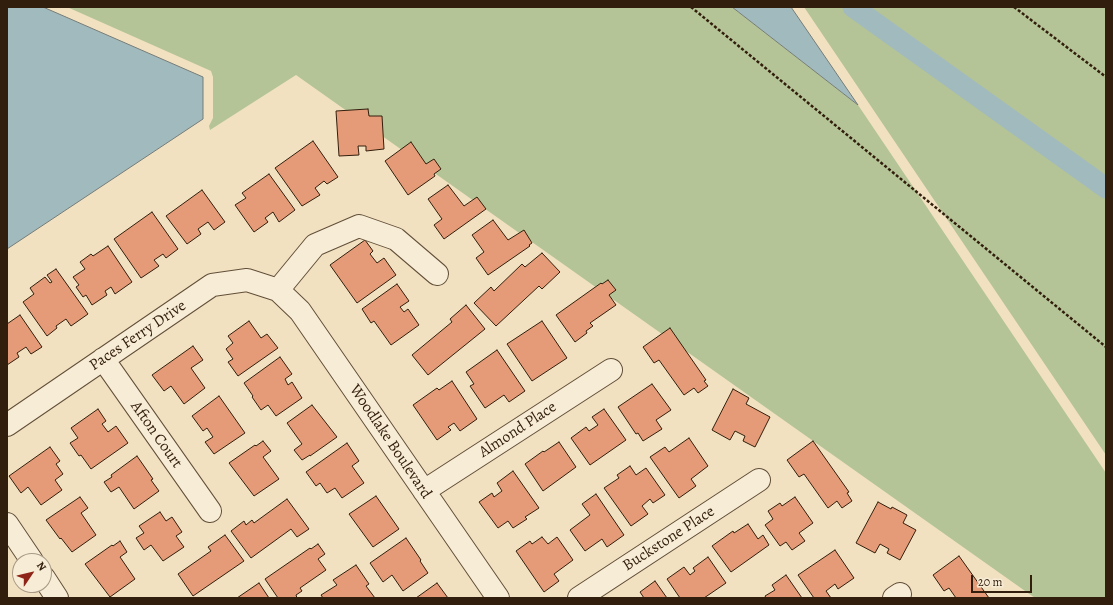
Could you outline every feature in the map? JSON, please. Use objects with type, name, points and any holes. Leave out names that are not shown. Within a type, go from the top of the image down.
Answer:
[{"type":"street","points":[[278,290],[315,245],[359,226],[396,240],[437,274]]},
{"type":"street","name":"Paces Ferry Drive","points":[[7,425],[212,285],[246,280],[278,290]]},
{"type":"street","name":"Woodlake Boulevard","points":[[278,290],[300,311],[498,598]]},
{"type":"street","name":"Afton Court","points":[[102,359],[210,511]]},
{"type":"street","name":"Almond Place","points":[[424,491],[611,370]]},
{"type":"street","name":"Buckstone Place","points":[[579,598],[759,480]]},
{"type":"street","points":[[7,524],[27,553]]},
{"type":"path","points":[[691,7],[1106,347]]},
{"type":"path","points":[[1014,7],[1106,77]]},
{"type":"green space","points":[[67,7],[732,7],[858,105],[1106,473],[1106,598],[1035,598],[296,75],[210,130],[209,126],[213,118],[213,77],[211,71]]},
{"type":"green space","points":[[804,7],[1106,7],[1106,455]]},
{"type":"water","points":[[7,7],[43,7],[203,77],[203,119],[7,249]]},
{"type":"water","points":[[732,7],[791,7],[858,105]]},
{"type":"building","points":[[368,109],[369,116],[382,116],[384,149],[366,151],[366,146],[358,146],[359,155],[339,156],[336,111]]},
{"type":"building","points":[[313,141],[338,177],[327,184],[324,181],[315,188],[320,195],[302,206],[275,168]]},
{"type":"building","points":[[411,142],[426,164],[434,159],[441,169],[434,174],[435,176],[408,195],[385,161]]},
{"type":"building","points":[[269,174],[295,210],[279,222],[273,212],[265,218],[268,222],[254,232],[235,205],[246,198],[242,193]]},
{"type":"building","points":[[448,185],[464,206],[477,197],[486,209],[444,239],[434,225],[442,219],[428,199]]},
{"type":"building","points":[[202,190],[225,222],[214,230],[208,222],[198,229],[201,234],[187,244],[166,216]]},
{"type":"building","points":[[152,212],[178,249],[166,258],[163,254],[154,260],[159,266],[141,278],[114,239]]},
{"type":"building","points":[[493,220],[508,240],[524,230],[532,243],[529,245],[530,246],[488,275],[476,258],[484,252],[472,235]]},
{"type":"building","points":[[365,240],[373,251],[370,254],[377,263],[384,258],[396,275],[357,303],[330,265]]},
{"type":"building","points":[[108,246],[132,282],[115,294],[111,287],[105,291],[107,295],[92,305],[86,295],[83,297],[76,287],[79,285],[73,277],[85,269],[80,262],[91,254],[93,256]]},
{"type":"building","points":[[542,253],[560,272],[542,289],[539,286],[496,326],[474,303],[491,287],[494,291],[522,264],[525,267]]},
{"type":"building","points":[[56,269],[88,314],[71,326],[66,319],[56,326],[57,328],[47,336],[23,302],[34,294],[30,288],[45,277],[50,283],[52,282],[47,275]]},
{"type":"building","points":[[608,280],[616,290],[609,295],[616,305],[590,323],[593,326],[586,331],[587,333],[575,342],[556,315],[601,283],[602,284]]},
{"type":"building","points":[[397,284],[409,301],[400,307],[404,312],[408,309],[419,325],[391,345],[374,321],[371,323],[362,309]]},
{"type":"building","points":[[466,305],[485,329],[428,375],[412,355],[452,322],[450,319]]},
{"type":"building","points":[[20,315],[42,347],[31,354],[26,347],[17,353],[19,357],[7,365],[7,324]]},
{"type":"building","points":[[249,321],[261,338],[267,334],[278,348],[238,376],[228,362],[233,359],[226,349],[233,343],[228,336]]},
{"type":"building","points":[[542,321],[567,358],[532,381],[507,344]]},
{"type":"building","points":[[670,328],[706,380],[704,381],[708,386],[698,393],[694,388],[684,395],[659,360],[654,363],[643,347]]},
{"type":"building","points":[[193,346],[203,360],[191,368],[205,388],[184,404],[171,386],[164,391],[152,375]]},
{"type":"building","points":[[497,350],[525,391],[509,402],[504,395],[485,408],[470,386],[474,384],[466,372]]},
{"type":"building","points":[[280,357],[292,374],[285,379],[288,385],[292,382],[302,398],[276,416],[268,405],[261,410],[244,383]]},
{"type":"building","points":[[452,381],[477,419],[460,431],[454,423],[448,427],[451,430],[437,440],[413,405],[437,388],[439,390]]},
{"type":"building","points":[[652,384],[671,410],[656,420],[662,429],[643,441],[638,433],[636,434],[618,407]]},
{"type":"building","points":[[733,389],[749,398],[746,404],[770,417],[755,447],[743,441],[745,436],[735,431],[730,440],[712,430]]},
{"type":"building","points":[[219,396],[245,433],[214,454],[205,442],[213,437],[207,428],[203,431],[192,416]]},
{"type":"building","points":[[312,405],[337,437],[302,460],[294,450],[302,444],[287,423]]},
{"type":"building","points":[[98,409],[106,421],[102,424],[108,432],[116,426],[128,443],[91,469],[70,443],[78,438],[71,428]]},
{"type":"building","points":[[604,409],[626,440],[590,465],[571,438],[586,427],[589,431],[598,425],[592,417]]},
{"type":"building","points":[[689,438],[708,466],[691,479],[696,486],[679,498],[650,457],[665,447],[669,452]]},
{"type":"building","points":[[263,441],[271,451],[263,457],[279,479],[254,496],[229,463]]},
{"type":"building","points":[[813,441],[849,492],[847,493],[852,501],[842,508],[837,501],[828,508],[804,474],[799,477],[787,460]]},
{"type":"building","points":[[559,442],[576,467],[543,491],[525,464]]},
{"type":"building","points":[[347,443],[359,461],[352,466],[364,483],[342,498],[335,488],[327,493],[320,483],[316,486],[306,472]]},
{"type":"building","points":[[50,447],[60,461],[56,464],[63,474],[55,480],[62,490],[41,505],[28,487],[21,493],[9,476]]},
{"type":"building","points":[[137,456],[153,479],[151,480],[159,491],[134,509],[119,487],[111,492],[104,482]]},
{"type":"building","points":[[630,466],[636,475],[646,468],[665,495],[653,503],[650,499],[642,506],[648,514],[631,526],[604,488],[619,478],[617,475]]},
{"type":"building","points":[[513,471],[539,508],[525,517],[527,519],[513,528],[508,521],[498,528],[479,502],[492,493],[494,497],[502,491],[497,483]]},
{"type":"building","points":[[596,494],[624,535],[607,547],[602,539],[585,551],[570,530],[590,515],[582,504]]},
{"type":"building","points":[[376,496],[399,529],[373,547],[349,514]]},
{"type":"building","points":[[80,497],[88,508],[81,513],[96,535],[72,552],[46,520]]},
{"type":"building","points":[[795,497],[813,523],[799,533],[805,541],[792,550],[786,542],[780,546],[765,525],[773,519],[768,511],[780,503],[782,506]]},
{"type":"building","points":[[287,499],[309,529],[297,537],[291,529],[251,558],[231,531],[244,521],[246,525],[252,520],[254,523]]},
{"type":"building","points":[[878,502],[907,515],[903,523],[916,530],[900,560],[887,553],[889,549],[880,544],[875,553],[856,543]]},
{"type":"building","points":[[160,512],[166,521],[172,517],[182,532],[176,536],[184,547],[163,561],[151,545],[144,550],[136,538],[144,533],[139,526]]},
{"type":"building","points":[[748,524],[758,539],[763,535],[769,545],[731,572],[712,546],[733,531],[734,533]]},
{"type":"building","points":[[225,535],[244,561],[193,596],[178,574],[211,551],[208,547]]},
{"type":"building","points":[[542,537],[548,544],[557,537],[573,560],[554,574],[559,581],[544,592],[516,551],[530,541],[532,544]]},
{"type":"building","points":[[406,538],[428,573],[403,591],[392,575],[383,582],[370,563]]},
{"type":"building","points":[[120,541],[127,552],[120,557],[135,579],[110,597],[85,564]]},
{"type":"building","points":[[318,544],[325,554],[318,559],[326,570],[300,588],[302,591],[296,595],[297,598],[278,598],[265,579]]},
{"type":"building","points":[[835,550],[854,578],[838,589],[835,584],[826,591],[831,598],[814,598],[798,575]]},
{"type":"building","points":[[959,556],[989,598],[956,598],[949,588],[944,591],[933,575]]},
{"type":"building","points":[[708,557],[726,583],[704,598],[680,598],[667,579],[684,567],[690,575],[695,571],[693,568]]},
{"type":"building","points":[[356,565],[369,584],[366,586],[375,598],[323,598],[321,595],[337,585],[333,580]]},
{"type":"building","points":[[786,575],[802,598],[766,598],[765,596],[775,590],[772,585]]},
{"type":"building","points":[[655,581],[667,598],[644,598],[640,592]]},
{"type":"building","points":[[259,583],[269,598],[237,598]]},
{"type":"building","points":[[437,583],[448,598],[416,598]]},
{"type":"waterway","points":[[853,7],[1106,188]]}]
